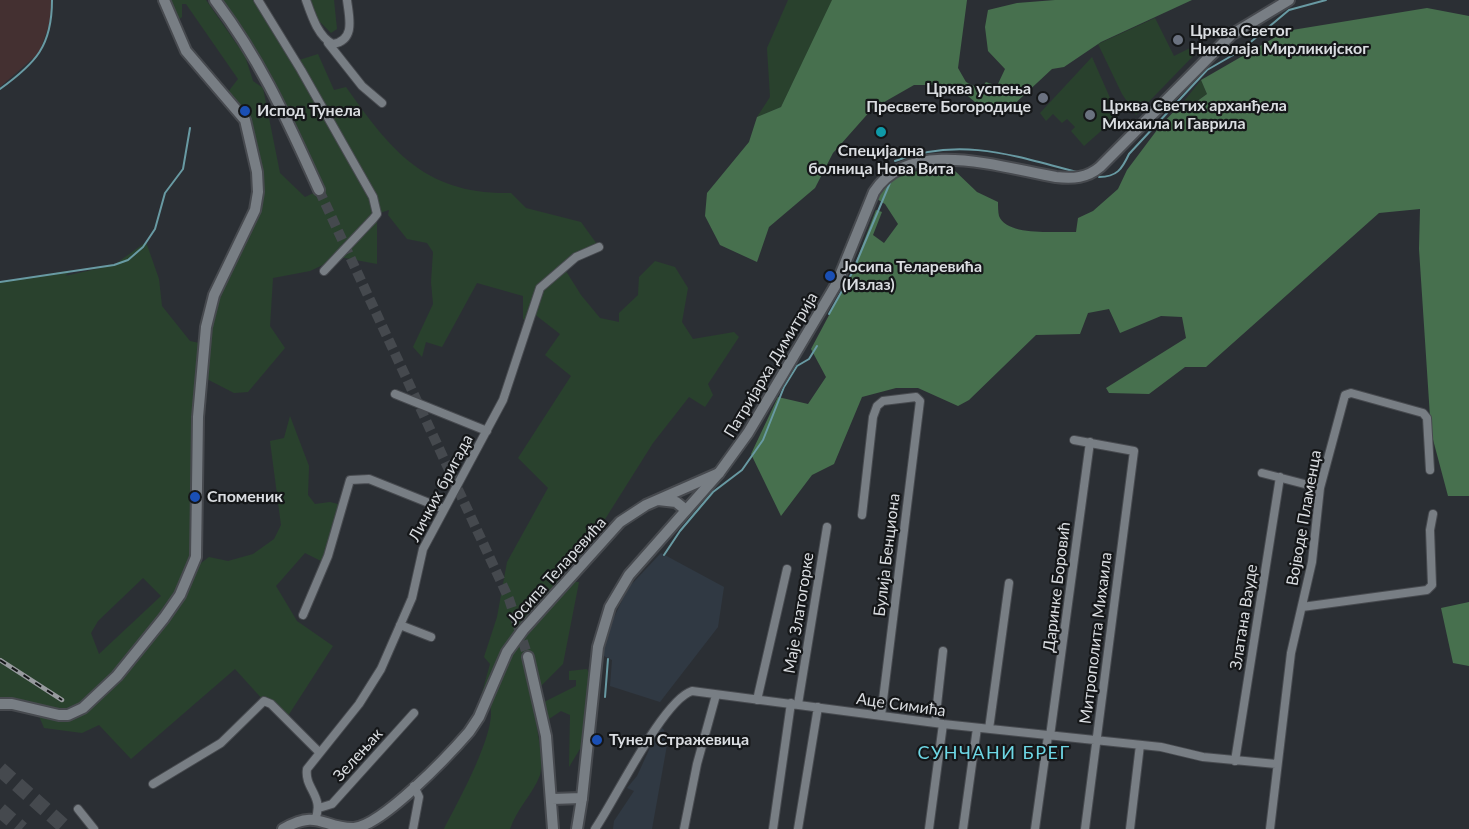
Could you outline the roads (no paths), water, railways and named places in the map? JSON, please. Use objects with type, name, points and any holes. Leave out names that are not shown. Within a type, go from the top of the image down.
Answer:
[{"type":"main road","points":[[0,704],[12,704],[59,715],[73,713],[83,708],[117,676],[180,595],[192,570],[198,541],[198,417],[202,359],[209,312],[220,280],[255,210],[258,192],[257,172],[244,120],[186,51],[164,0]]},
{"type":"main road","points":[[215,0],[253,53],[270,83],[319,190]]},
{"type":"main road","name":"Патријарха Димитрија","points":[[577,829],[596,662],[604,622],[629,575],[720,473],[748,434],[829,298],[874,192],[883,179],[904,166],[937,159],[1056,177],[1074,178],[1093,173],[1231,35],[1289,0]]},
{"type":"main road","name":"Јосипа Теларевића","points":[[284,829],[301,820],[315,820],[351,829],[377,819],[469,732],[479,717],[507,652],[536,613],[621,522],[655,501],[720,473]]},
{"type":"main road","points":[[674,492],[686,498],[687,508]]},
{"type":"main road","points":[[655,501],[672,501],[687,508]]},
{"type":"main road","points":[[528,657],[544,723],[553,829]]},
{"type":"main road","points":[[552,799],[582,798]]},
{"type":"street","points":[[258,0],[307,80],[373,197],[376,208],[373,219],[324,271]]},
{"type":"street","points":[[306,0],[312,18],[327,42],[362,86],[382,103]]},
{"type":"street","points":[[327,42],[337,43],[347,37],[347,0]]},
{"type":"street","name":"Личких бригада","points":[[319,808],[306,773],[319,752],[367,693],[381,669],[412,598],[422,553],[503,400],[540,288],[576,257],[599,247]]},
{"type":"street","points":[[395,393],[487,431]]},
{"type":"street","name":"Војводе Пламенца","points":[[1270,829],[1291,653],[1312,562],[1320,488],[1342,398],[1348,393],[1423,413],[1427,418],[1430,470]]},
{"type":"street","name":"Булија Бенциона","points":[[862,515],[873,417],[877,406],[883,401],[910,396],[918,399],[881,716]]},
{"type":"street","points":[[1074,440],[1090,442]]},
{"type":"street","name":"Митрополита Михаила","points":[[1085,829],[1134,451],[1090,442]]},
{"type":"street","name":"Даринке Боровић","points":[[1035,829],[1090,442]]},
{"type":"street","points":[[1262,473],[1320,488]]},
{"type":"street","name":"Златана Вауде","points":[[1235,761],[1280,477]]},
{"type":"street","points":[[303,615],[328,556],[350,480],[369,479],[444,509]]},
{"type":"street","name":"Војводе Пламенца","points":[[1302,607],[1422,592],[1430,588],[1430,520],[1433,514]]},
{"type":"street","name":"Маје Златогорке","points":[[773,829],[827,527]]},
{"type":"street","points":[[757,700],[787,568]]},
{"type":"street","points":[[989,729],[1009,583]]},
{"type":"street","points":[[400,625],[431,637]]},
{"type":"street","points":[[929,829],[944,651]]},
{"type":"street","name":"Аце Симића","points":[[595,829],[659,724],[681,697],[692,691],[939,724],[1140,745],[1235,761],[1276,764]]},
{"type":"street","points":[[684,829],[697,764],[716,695]]},
{"type":"street","points":[[153,784],[221,743],[264,701],[271,704],[319,752]]},
{"type":"street","points":[[798,829],[818,707]]},
{"type":"street","name":"Зелењак","points":[[319,808],[332,804],[414,713]]},
{"type":"street","points":[[963,829],[977,728]]},
{"type":"street","points":[[1130,829],[1140,745]]},
{"type":"street","points":[[413,829],[419,797],[414,786]]},
{"type":"street","points":[[315,820],[319,808]]},
{"type":"street","points":[[78,809],[94,829]]},
{"type":"waterway","points":[[0,89],[23,71],[40,52],[49,30],[52,0]]},
{"type":"waterway","points":[[1099,177],[1115,174],[1129,154],[1207,70],[1240,51],[1289,10],[1326,0]]},
{"type":"waterway","points":[[0,282],[114,265],[128,260],[143,247],[155,229],[165,193],[183,169],[190,128]]},
{"type":"waterway","points":[[895,161],[919,154],[965,149],[1010,155],[1080,173]]},
{"type":"waterway","points":[[829,314],[852,273],[892,178]]},
{"type":"waterway","points":[[664,555],[680,531],[713,492],[742,470],[763,440],[784,387],[797,366],[809,359],[817,346]]},
{"type":"waterway","points":[[605,697],[608,659]]},
{"type":"tunnel","points":[[319,190],[509,599],[528,657]]},
{"type":"tunnel","points":[[0,769],[67,829]]},
{"type":"tunnel","points":[[0,810],[22,829]]},
{"type":"railway","points":[[0,660],[62,700]]},
{"type":"place","name":"Црква Светог Николаја Мирликијског","points":[[1178,40]]},
{"type":"place","name":"Црква успења Пресвете Богородице","points":[[1043,98]]},
{"type":"place","name":"Испод Тунела","points":[[245,111]]},
{"type":"place","name":"Црква Светих арханђела Михаила и Гаврила","points":[[1090,115]]},
{"type":"place","name":"Специјална болница Нова Вита","points":[[881,132]]},
{"type":"place","name":"Јосипа Теларевића (Излаз)","points":[[830,276]]},
{"type":"place","name":"Споменик","points":[[195,497]]},
{"type":"place","name":"Тунел Стражевица","points":[[597,740]]},
{"type":"district","name":"СУНЧАНИ БРЕГ","points":[[994,753]]}]
